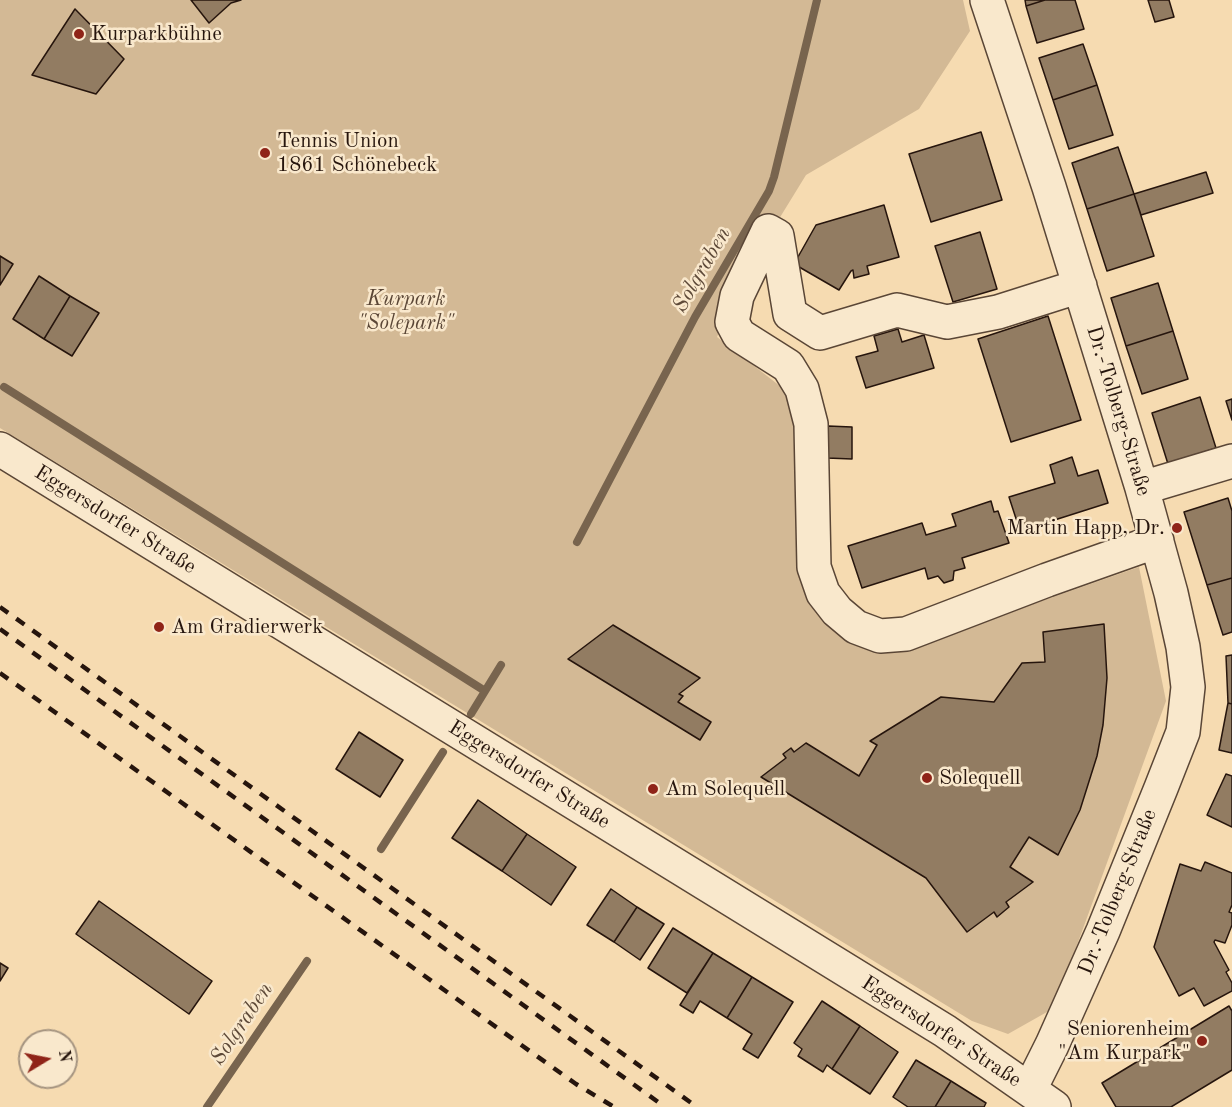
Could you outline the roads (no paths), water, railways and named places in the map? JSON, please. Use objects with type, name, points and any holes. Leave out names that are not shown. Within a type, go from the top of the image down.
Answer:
[{"type":"street","name":"Dr.-Tolberg-Straße","points":[[987,0],[1080,286],[1142,488],[1183,647],[1188,687],[1183,732],[1103,931],[1052,1046],[1042,1098]]},
{"type":"street","points":[[1080,286],[998,312],[947,322],[897,310],[820,333],[790,314],[777,236],[768,231],[737,296],[732,322],[739,334],[788,366],[802,389],[812,424],[814,567],[823,593],[837,611],[856,627],[880,636],[906,634],[1157,541]]},
{"type":"street","name":"Eggersdorfer Straße","points":[[0,449],[945,1031],[1042,1098]]},
{"type":"street","points":[[1142,488],[1232,461]]},
{"type":"waterway","name":"Solgraben","points":[[577,542],[695,317],[769,191],[817,0]]},
{"type":"waterway","points":[[4,387],[485,691]]},
{"type":"waterway","name":"Solgraben","points":[[471,714],[501,665]]},
{"type":"waterway","name":"Solgraben","points":[[381,849],[443,752]]},
{"type":"waterway","name":"Solgraben","points":[[207,1107],[307,961]]},
{"type":"railway","points":[[0,607],[697,1107]]},
{"type":"railway","points":[[0,629],[665,1107]]},
{"type":"railway","points":[[0,673],[576,1084],[614,1107]]},
{"type":"place","name":"Kurparkbühne","points":[[79,34]]},
{"type":"place","name":"Tennis Union 1861 Schönebeck","points":[[265,153]]},
{"type":"place","name":"Martin Happ, Dr.","points":[[1177,528]]},
{"type":"place","name":"Am Gradierwerk","points":[[159,627]]},
{"type":"place","name":"Solequell","points":[[927,778]]},
{"type":"place","name":"Am Solequell","points":[[653,789]]},
{"type":"place","name":"Seniorenheim \"Am Kurpark\"","points":[[1202,1041]]},
{"type":"park label","name":"Kurpark \"Solepark\"","points":[[406,311]]}]
